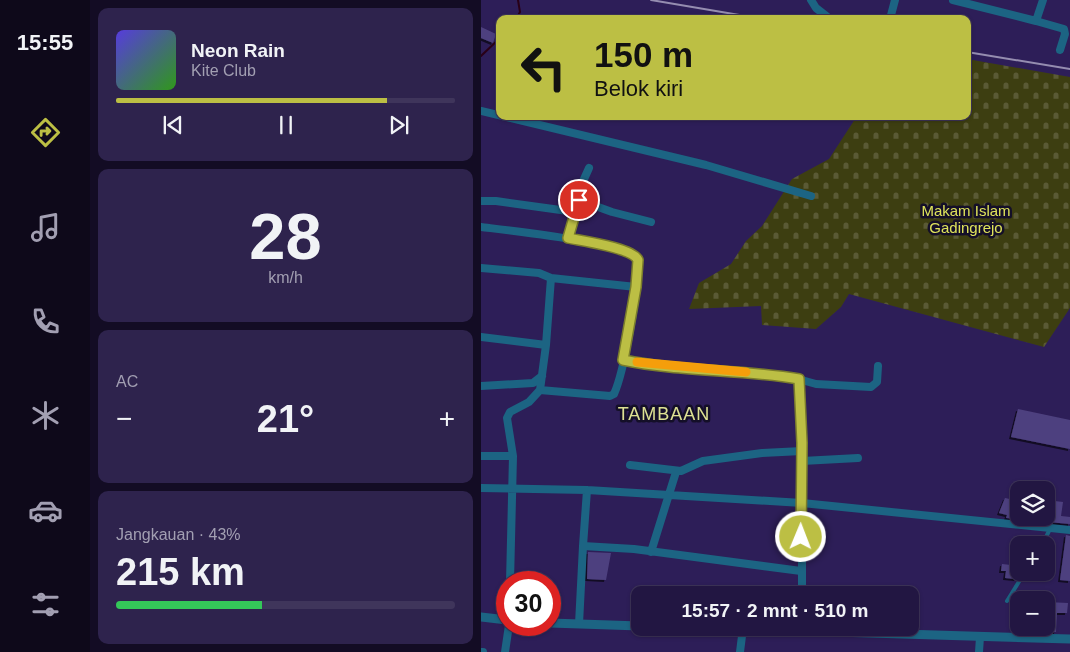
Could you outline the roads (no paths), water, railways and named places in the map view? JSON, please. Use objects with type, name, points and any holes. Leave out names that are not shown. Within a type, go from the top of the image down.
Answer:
[{"type":"street","points":[[811,0],[816,8],[825,15]]},
{"type":"street","points":[[891,15],[895,0]]},
{"type":"street","points":[[953,0],[1063,28],[1065,34],[1060,50]]},
{"type":"street","points":[[1036,21],[1043,0]]},
{"type":"street","points":[[481,111],[496,115]]},
{"type":"street","points":[[518,120],[706,165],[811,196]]},
{"type":"street","points":[[568,238],[579,200],[580,188],[589,168]]},
{"type":"street","points":[[579,200],[611,212],[651,222]]},
{"type":"street","points":[[481,201],[496,201],[575,212]]},
{"type":"street","points":[[481,227],[568,238],[621,250],[636,256],[639,261],[623,360],[616,389],[610,396],[540,390]]},
{"type":"street","points":[[481,268],[539,273],[551,278],[636,287]]},
{"type":"street","points":[[510,571],[513,456],[507,418],[510,412],[529,402],[540,390],[546,345],[551,278]]},
{"type":"street","points":[[481,337],[546,345]]},
{"type":"street","points":[[623,360],[680,367],[761,372],[816,384],[871,387],[877,382],[878,366]]},
{"type":"street","points":[[481,386],[533,383],[542,376]]},
{"type":"street","points":[[799,379],[802,451],[802,586]]},
{"type":"street","points":[[630,465],[676,472],[689,469],[703,461],[762,453],[802,451]]},
{"type":"street","points":[[481,456],[513,456]]},
{"type":"street","points":[[802,461],[858,458]]},
{"type":"street","points":[[651,552],[676,472]]},
{"type":"street","points":[[481,488],[587,490],[802,504],[1070,530]]},
{"type":"street","points":[[579,624],[587,490]]},
{"type":"street","points":[[583,546],[651,552],[801,571]]},
{"type":"street","points":[[481,617],[496,619]]},
{"type":"street","points":[[561,623],[631,626]]},
{"type":"street","points":[[919,635],[1070,639]]},
{"type":"street","points":[[505,652],[507,636]]},
{"type":"street","points":[[740,652],[743,636]]},
{"type":"street","points":[[979,652],[981,637]]},
{"type":"lane","points":[[1046,536],[1051,527]]},
{"type":"lane","points":[[1007,601],[1019,581]]},
{"type":"waterway","points":[[518,0],[520,12],[518,15]]},
{"type":"waterway","points":[[481,56],[496,42]]},
{"type":"railway","points":[[651,0],[739,15]]},
{"type":"railway","points":[[971,53],[1070,69]]},
{"type":"district","name":"TAMBAAN","points":[[664,414]]},
{"type":"park label","name":"Makam Islam Gadingrejo","points":[[966,218]]}]
